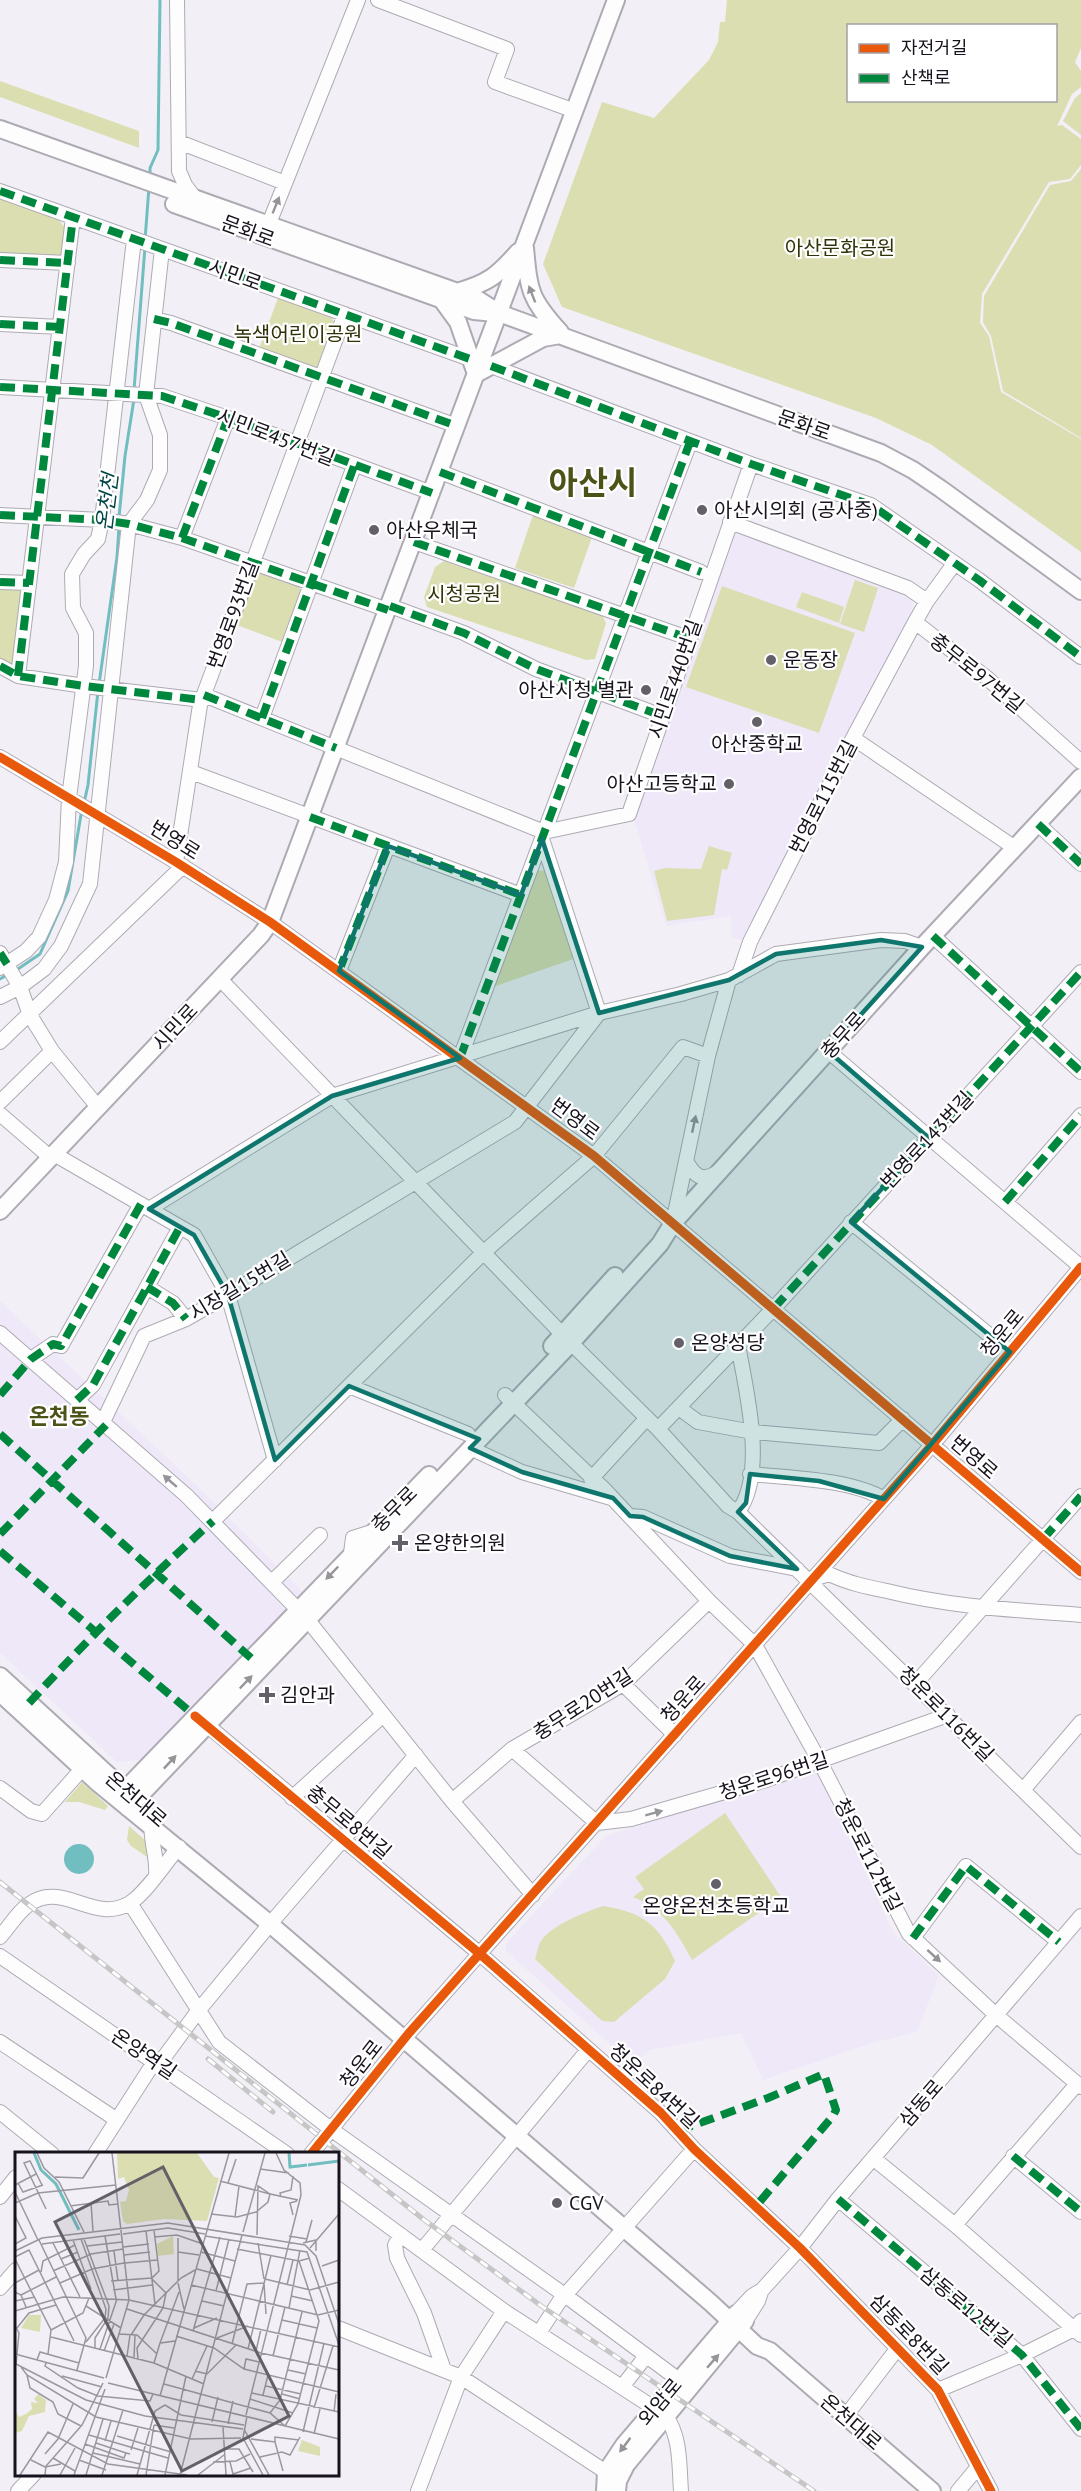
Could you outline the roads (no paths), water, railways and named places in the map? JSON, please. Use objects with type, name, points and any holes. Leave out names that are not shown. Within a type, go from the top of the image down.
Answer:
[{"type":"main road","name":"시민로","points":[[0,1211],[270,922],[616,0]]},
{"type":"main road","points":[[0,129],[140,186]]},
{"type":"main road","points":[[0,140],[140,186],[166,190]]},
{"type":"main road","name":"문화로","points":[[166,190],[268,226],[450,296]]},
{"type":"main road","name":"문화로","points":[[166,190],[450,296],[477,299],[499,313],[561,334],[730,399],[838,436],[898,462],[941,489],[1081,591]]},
{"type":"main road","points":[[525,244],[528,284],[537,306],[561,334],[543,338],[479,366],[458,322],[450,296],[482,285],[502,270],[525,244]]},
{"type":"main road","name":"충무로","points":[[126,1799],[567,1339],[652,1236],[673,1223],[1081,777]]},
{"type":"main road","name":"충무로","points":[[302,1614],[351,1553],[469,1441]]},
{"type":"main road","name":"온천대로","points":[[0,1676],[126,1799]]},
{"type":"main road","name":"온천대로","points":[[0,1693],[82,1769],[153,1821],[738,2320],[763,2337],[771,2351],[932,2491]]},
{"type":"main road","name":"온천대로","points":[[153,1821],[179,1847],[272,1921]]},
{"type":"main road","name":"외암로","points":[[617,2491],[618,2481],[626,2465],[679,2380],[738,2320]]},
{"type":"main road","name":"외암로","points":[[606,2472],[624,2445],[660,2412],[738,2320]]},
{"type":"main road","points":[[605,2491],[606,2472]]},
{"type":"street","points":[[177,0],[179,171],[185,185],[196,200]]},
{"type":"street","points":[[268,226],[358,0]]},
{"type":"street","points":[[378,0],[507,49],[495,81],[574,111]]},
{"type":"street","points":[[179,142],[285,183]]},
{"type":"street","points":[[166,190],[179,171]]},
{"type":"street","name":"시민로","points":[[0,191],[345,314],[479,366]]},
{"type":"street","points":[[18,676],[73,217]]},
{"type":"street","points":[[98,1107],[52,1051],[30,1015],[20,987],[2,962],[26,951],[39,937],[56,900],[66,862],[69,798],[84,687],[86,633],[73,608],[72,574],[84,554],[98,539],[102,520],[134,239]]},
{"type":"street","points":[[0,997],[20,987],[44,969],[62,945],[90,884],[129,524],[147,500],[160,470],[160,435],[146,395],[162,249]]},
{"type":"street","points":[[0,260],[68,262]]},
{"type":"street","name":"번영로93번길","points":[[180,864],[203,697],[345,314]]},
{"type":"street","points":[[154,319],[322,376],[457,426]]},
{"type":"street","points":[[0,324],[60,327]]},
{"type":"street","points":[[479,366],[871,506],[1081,657]]},
{"type":"street","name":"시민로457번길","points":[[0,387],[162,396],[432,493]]},
{"type":"street","points":[[182,538],[228,418]]},
{"type":"street","points":[[460,1058],[690,442]]},
{"type":"street","name":"시민로440번길","points":[[543,835],[629,814],[688,638],[751,464]]},
{"type":"street","points":[[262,718],[354,466]]},
{"type":"street","points":[[440,472],[701,572]]},
{"type":"street","points":[[0,515],[102,520],[129,524],[182,538],[311,584],[464,633],[536,669],[662,716]]},
{"type":"street","points":[[730,522],[908,588],[927,601]]},
{"type":"street","points":[[414,542],[688,638]]},
{"type":"street","name":"충무로97번길","points":[[954,564],[915,622],[987,678],[1081,762]]},
{"type":"street","points":[[0,582],[29,583]]},
{"type":"street","name":"번영로115번길","points":[[673,1223],[708,1056],[734,977],[853,738],[915,622]]},
{"type":"street","points":[[0,666],[18,676],[84,687],[203,697],[336,748],[543,835],[599,1012]]},
{"type":"street","points":[[853,738],[1015,848]]},
{"type":"street","name":"번영로","points":[[0,758],[180,864],[270,922],[594,1155],[1081,1572]]},
{"type":"street","points":[[191,772],[520,895]]},
{"type":"street","points":[[1038,824],[1081,864]]},
{"type":"street","points":[[339,971],[388,846]]},
{"type":"street","points":[[0,1042],[30,1015],[180,864]]},
{"type":"street","points":[[31,1359],[53,1344],[61,1346],[145,1207],[332,1096],[460,1058],[599,1012],[681,994],[734,977],[776,954],[881,940],[928,942],[1032,1027],[1081,1072]]},
{"type":"street","name":"번영로143번길","points":[[774,1308],[1081,972]]},
{"type":"street","name":"청운로116번길","points":[[220,978],[567,1339],[658,1429],[728,1506],[738,1512],[812,1581],[1023,1790],[1079,1841]]},
{"type":"street","name":"번영로","points":[[528,1106],[599,1012]]},
{"type":"street","name":"번영로","points":[[594,1155],[682,1047],[708,1056]]},
{"type":"street","points":[[0,1102],[52,1051]]},
{"type":"street","points":[[828,1052],[1081,1267]]},
{"type":"street","name":"시장길15번길","points":[[103,1422],[144,1336],[186,1319],[228,1295],[515,1122],[528,1106]]},
{"type":"street","points":[[0,1114],[52,1156],[194,1234],[228,1295],[275,1460]]},
{"type":"street","points":[[1005,1202],[1081,1115]]},
{"type":"street","points":[[213,1521],[484,1252],[594,1155]]},
{"type":"street","points":[[686,1161],[699,1177],[709,1178],[718,1172]]},
{"type":"street","name":"청운로","points":[[851,1222],[1010,1352]]},
{"type":"street","points":[[77,1400],[93,1385],[180,1227]]},
{"type":"street","name":"청운로","points":[[314,2152],[406,2036],[933,1444],[1081,1267]]},
{"type":"street","points":[[147,1287],[173,1303],[186,1319]]},
{"type":"street","points":[[658,1429],[774,1308]]},
{"type":"street","points":[[0,1333],[213,1521],[272,1582],[302,1614],[452,1801],[533,1895]]},
{"type":"street","points":[[738,1345],[753,1432],[746,1503],[738,1512]]},
{"type":"street","points":[[349,1386],[469,1441],[522,1472],[613,1498]]},
{"type":"street","name":"청운로112번길","points":[[509,1399],[613,1498],[709,1602],[755,1645],[913,1938],[996,2015],[1079,2086]]},
{"type":"street","points":[[680,1408],[698,1422],[753,1432],[879,1443],[903,1419]]},
{"type":"street","points":[[591,1479],[646,1419]]},
{"type":"street","points":[[750,1474],[819,1481],[873,1493],[884,1499]]},
{"type":"street","points":[[916,1683],[1081,1496]]},
{"type":"street","points":[[630,1516],[643,1517],[729,1556],[797,1569]]},
{"type":"street","points":[[272,1582],[320,1534]]},
{"type":"street","points":[[812,1581],[829,1574],[844,1581],[921,1600],[982,1608],[1081,1615]]},
{"type":"street","name":"충무로20번길","points":[[452,1801],[512,1749],[623,1684],[709,1602]]},
{"type":"street","points":[[623,1684],[675,1734]]},
{"type":"street","name":"충무로8번길","points":[[292,1798],[383,1715]]},
{"type":"street","name":"청운로96번길","points":[[597,1823],[642,1816],[820,1762],[948,1715]]},
{"type":"street","name":"충무로8번길","points":[[200,1720],[480,1954]]},
{"type":"street","points":[[1023,1790],[1081,1722]]},
{"type":"street","points":[[512,1749],[597,1823]]},
{"type":"street","points":[[96,2152],[149,2070],[272,1921],[416,1755]]},
{"type":"street","points":[[0,1788],[31,1811],[42,1814],[82,1769]]},
{"type":"street","points":[[153,1821],[156,1875]]},
{"type":"street","name":"온천대로","points":[[130,1903],[179,1847]]},
{"type":"street","name":"청운로112번길","points":[[913,1938],[966,1866],[1059,1942]]},
{"type":"street","points":[[0,1937],[27,1906],[42,1898],[58,1896],[104,1910],[130,1903],[219,2042],[332,2130],[566,2296],[679,2380]]},
{"type":"street","name":"삼동로","points":[[738,2320],[752,2296],[762,2290],[800,2248],[838,2199],[1081,1916]]},
{"type":"street","name":"청운로84번길","points":[[480,1954],[661,2113],[694,2149],[800,2248]]},
{"type":"street","name":"온양역길","points":[[0,1956],[284,2152]]},
{"type":"street","points":[[0,2042],[117,2120]]},
{"type":"street","points":[[422,2250],[588,2050]]},
{"type":"street","points":[[955,2225],[1013,2156],[1079,2086]]},
{"type":"street","points":[[0,2112],[43,2151]]},
{"type":"street","points":[[539,2333],[559,2302],[694,2149]]},
{"type":"street","points":[[1013,2156],[1081,2212]]},
{"type":"street","points":[[873,2158],[1079,2328],[938,2390]]},
{"type":"street","points":[[0,2197],[15,2178]]},
{"type":"street","points":[[339,2190],[504,2311],[660,2412],[673,2426],[678,2448],[681,2491]]},
{"type":"street","name":"삼동로12번길","points":[[838,2199],[1022,2355],[1081,2428]]},
{"type":"street","points":[[401,2235],[395,2245],[397,2258],[424,2313],[444,2370]]},
{"type":"street","name":"삼동로8번길","points":[[800,2248],[938,2390],[991,2491]]},
{"type":"street","points":[[0,2288],[15,2271]]},
{"type":"street","points":[[421,2490],[461,2377],[504,2311]]},
{"type":"street","points":[[339,2328],[461,2377],[606,2472]]},
{"type":"street","points":[[845,2417],[897,2349]]},
{"type":"street","points":[[622,2387],[646,2356]]},
{"type":"street","points":[[958,2491],[978,2467]]},
{"type":"street","points":[[18,2491],[33,2476]]},
{"type":"water","points":[[79,1844],[90,1848],[94,1859],[90,1870],[79,1874],[68,1870],[64,1859],[68,1848]]},
{"type":"waterway","name":"온천천","points":[[150,177],[150,168],[158,150],[160,0]]},
{"type":"waterway","name":"온천천","points":[[145,240],[149,187]]},
{"type":"waterway","name":"온천천","points":[[134,390],[145,247]]},
{"type":"waterway","name":"온천천","points":[[119,517],[134,399]]},
{"type":"waterway","name":"온천천","points":[[99,684],[117,557],[119,527]]},
{"type":"waterway","name":"온천천","points":[[84,803],[98,691]]},
{"type":"waterway","name":"온천천","points":[[15,971],[40,954],[68,891],[82,809]]},
{"type":"waterway","name":"온천천","points":[[0,979],[9,974]]},
{"type":"railway","points":[[0,1882],[339,2152]]},
{"type":"railway","points":[[208,2059],[273,2112]]},
{"type":"railway","points":[[339,2152],[423,2219],[540,2305],[814,2491]]},
{"type":"place","name":"아산시의회 (공사중)","points":[[702,510]]},
{"type":"place","name":"아산우체국","points":[[374,530]]},
{"type":"place","name":"운동장","points":[[771,660]]},
{"type":"place","name":"아산시청 별관","points":[[646,690]]},
{"type":"place","name":"아산중학교","points":[[757,722]]},
{"type":"place","name":"아산고등학교","points":[[729,784]]},
{"type":"place","name":"온양성당","points":[[679,1343]]},
{"type":"place","name":"온양한의원","points":[[400,1543]]},
{"type":"place","name":"김안과","points":[[267,1695]]},
{"type":"place","name":"온양온천초등학교","points":[[716,1884]]},
{"type":"place","name":"CGV","points":[[557,2203]]},
{"type":"district","name":"아산시","points":[[593,482]]},
{"type":"district","name":"온천동","points":[[59,1416]]},
{"type":"park label","name":"아산문화공원","points":[[840,248]]},
{"type":"park label","name":"녹색어린이공원","points":[[298,334]]},
{"type":"park label","name":"시청공원","points":[[464,594]]}]
